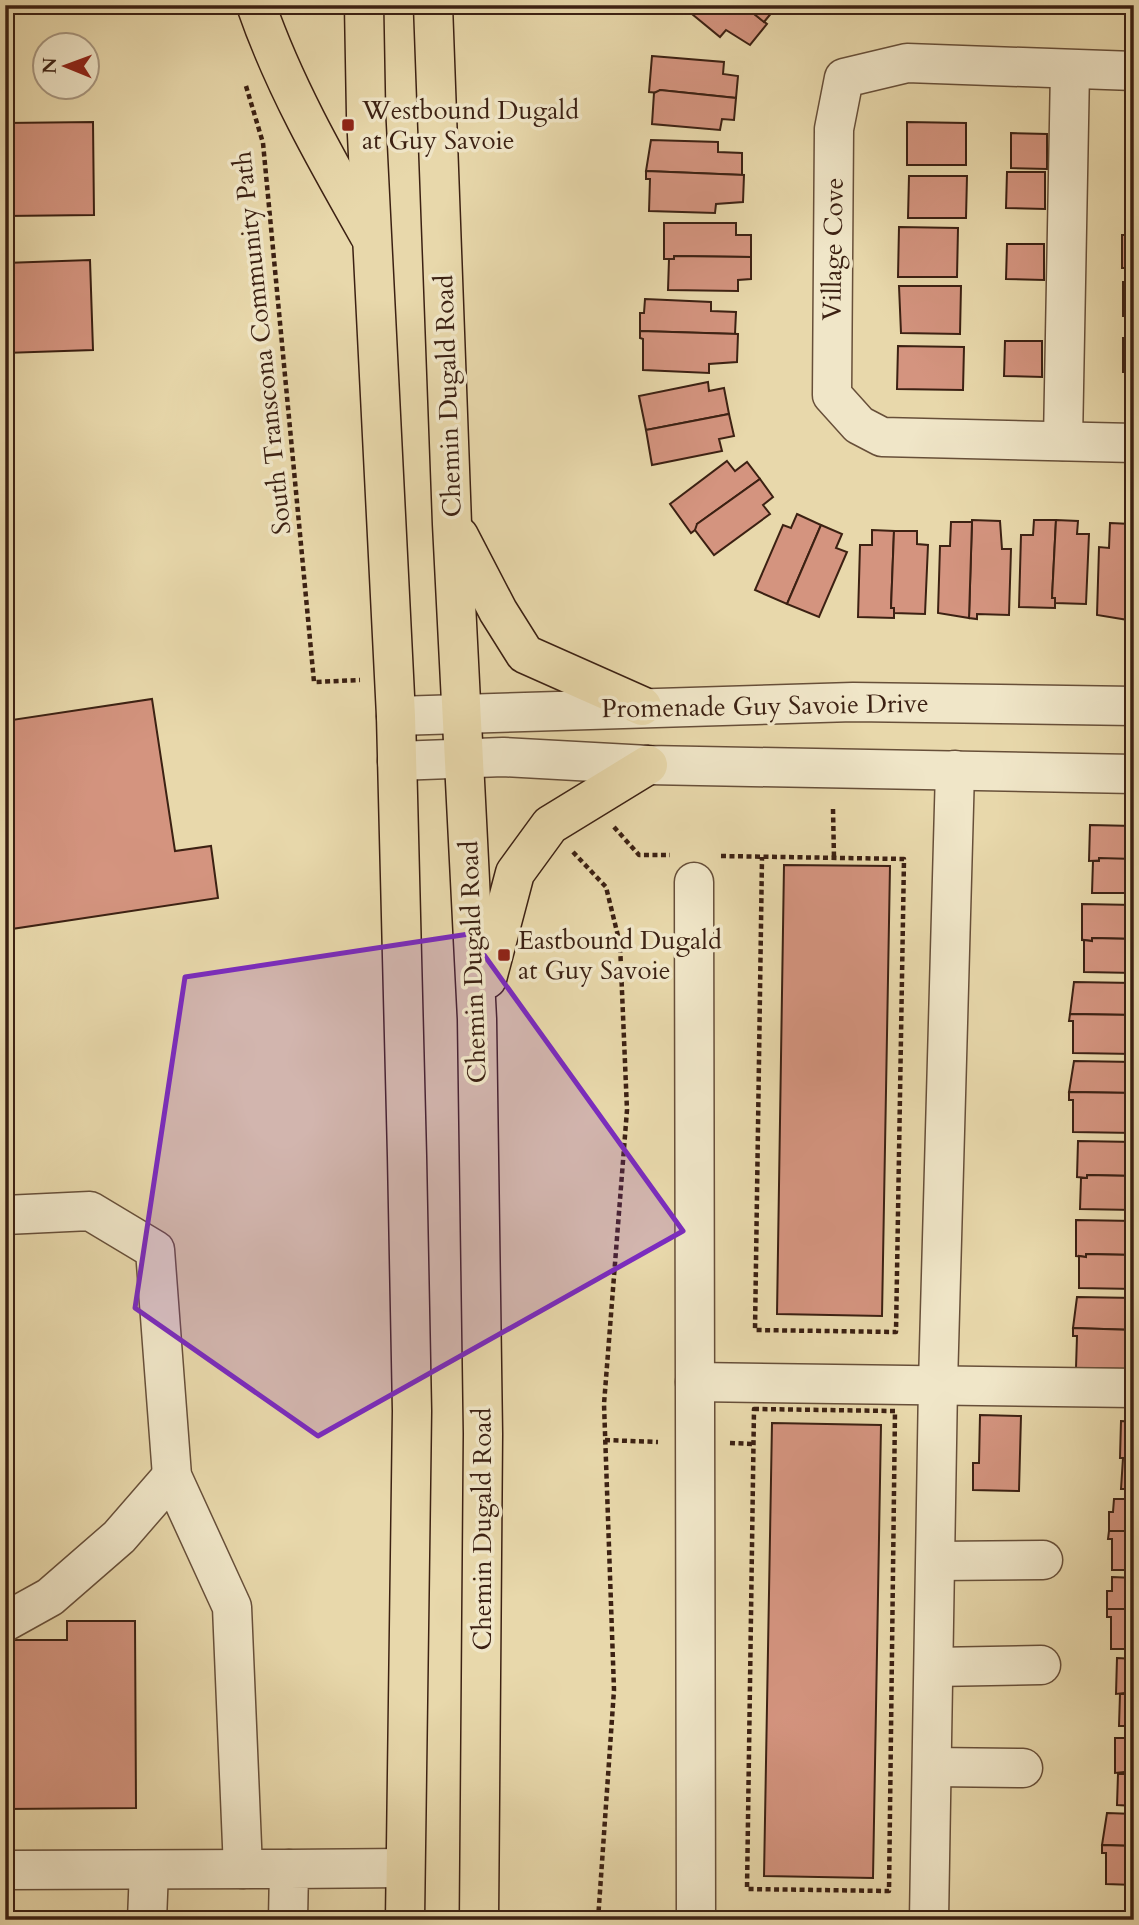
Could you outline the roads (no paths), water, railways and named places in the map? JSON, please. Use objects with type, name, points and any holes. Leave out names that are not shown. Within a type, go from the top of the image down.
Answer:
[{"type":"main road","points":[[256,5],[284,73],[325,157],[373,241]]},
{"type":"main road","points":[[364,5],[396,716],[412,1411],[405,1920]]},
{"type":"main road","name":"Chemin Dugald Road","points":[[433,5],[452,524],[477,1018],[483,1434],[479,1920]]},
{"type":"main road","points":[[452,524],[498,611],[525,654],[642,706]]},
{"type":"main road","points":[[477,1018],[514,873],[550,825],[648,765]]},
{"type":"street","name":"Village Cove","points":[[1134,71],[907,63],[844,78],[834,130],[832,395],[859,425],[882,437],[1134,443]]},
{"type":"street","points":[[1063,441],[1070,70]]},
{"type":"street","name":"Promenade Guy Savoie Drive","points":[[396,716],[642,706],[853,702],[1134,706]]},
{"type":"street","name":"Promenade Guy Savoie Drive","points":[[397,761],[503,757],[648,765],[1134,774]]},
{"type":"street","points":[[929,1920],[938,1384],[954,770]]},
{"type":"street","points":[[694,864],[696,1920]]},
{"type":"street","points":[[5,1215],[90,1211],[156,1250],[172,1476],[232,1607],[243,1869]]},
{"type":"street","points":[[695,1382],[1134,1388]]},
{"type":"street","points":[[5,1622],[50,1597],[70,1580],[119,1537],[172,1476]]},
{"type":"street","points":[[936,1561],[1043,1560]]},
{"type":"street","points":[[934,1667],[1041,1665]]},
{"type":"street","points":[[932,1767],[1023,1768]]},
{"type":"street","points":[[5,1870],[405,1868]]},
{"type":"street","points":[[288,1920],[289,1869]]},
{"type":"street","points":[[147,1920],[149,1870]]},
{"type":"place","name":"Westbound Dugald at Guy Savoie","points":[[348,125]]},
{"type":"place","name":"Eastbound Dugald at Guy Savoie","points":[[504,955]]}]
